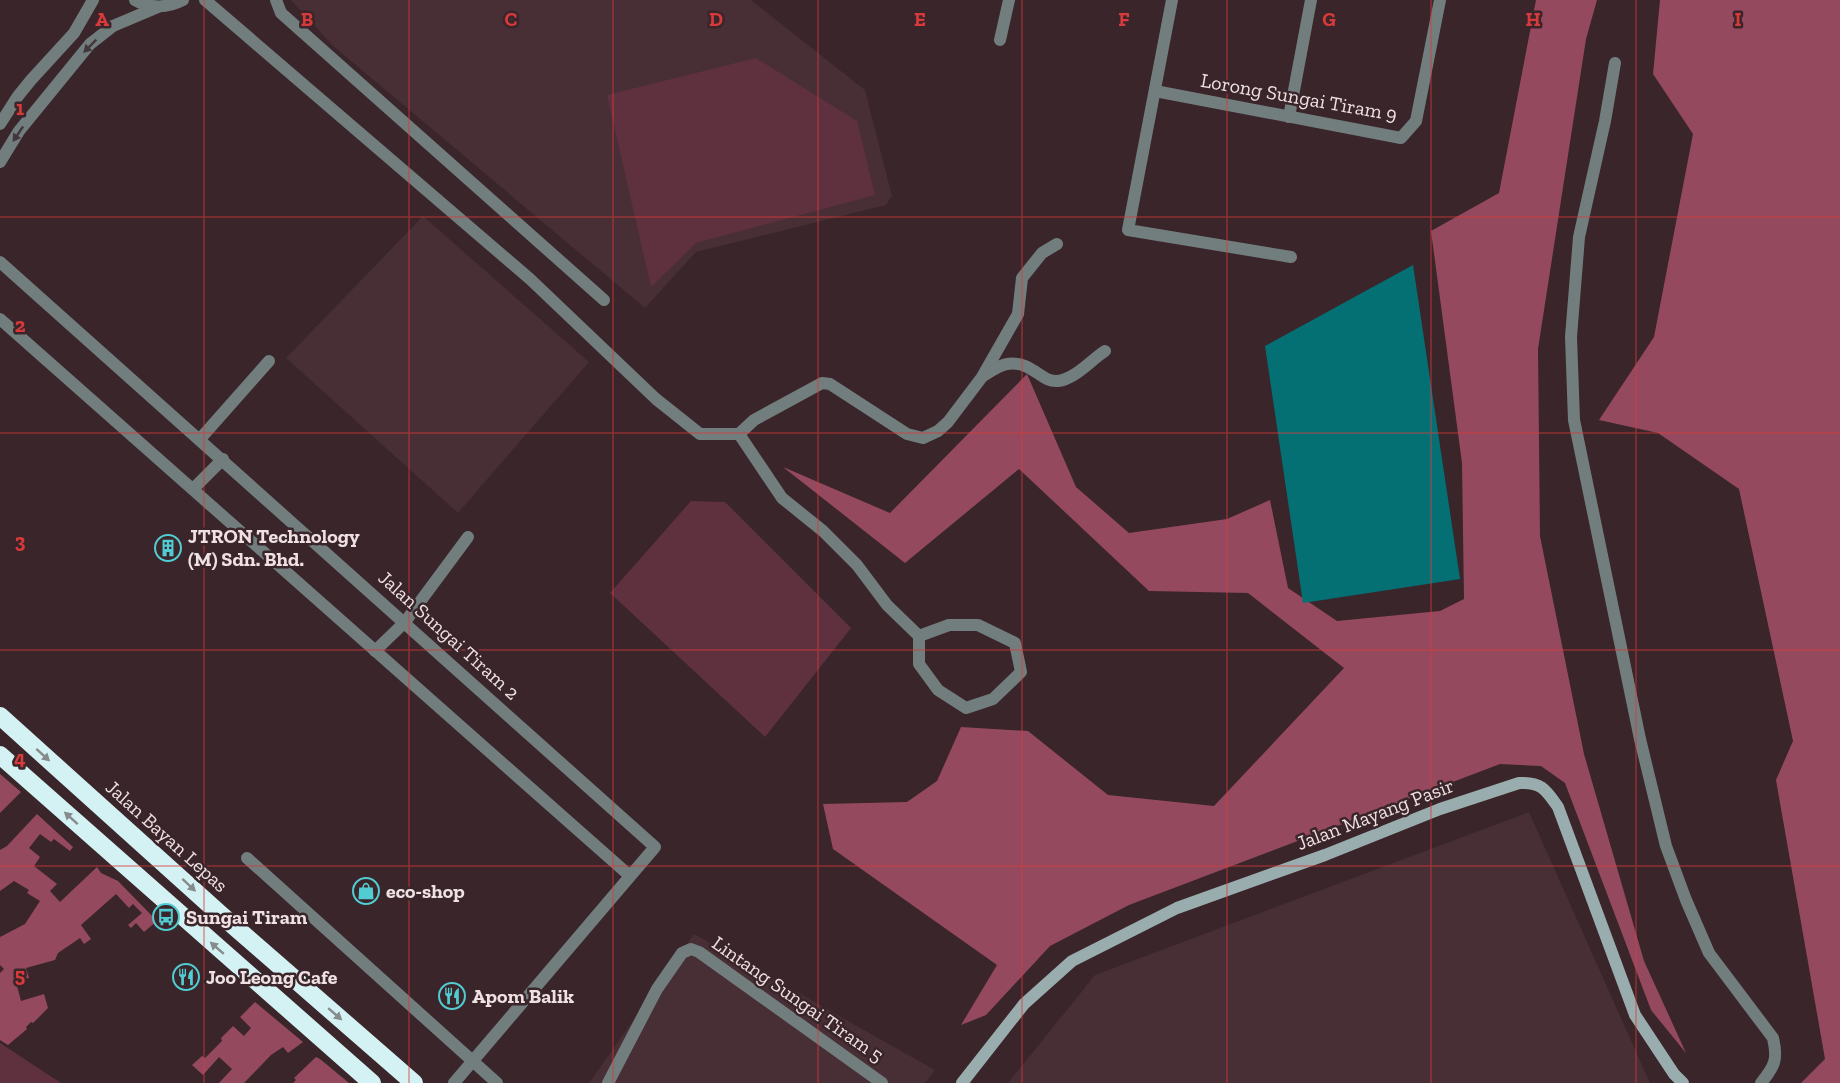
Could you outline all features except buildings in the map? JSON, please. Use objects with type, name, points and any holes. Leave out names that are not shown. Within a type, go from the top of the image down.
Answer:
[{"type":"highway","name":"Jalan Bayan Lepas","points":[[0,716],[220,914],[414,1083]]},
{"type":"highway","points":[[0,755],[372,1083]]},
{"type":"street","points":[[0,124],[31,80],[74,33],[93,0]]},
{"type":"street","points":[[135,0],[141,4],[158,7],[183,0]]},
{"type":"street","points":[[205,0],[530,279],[656,399],[700,434],[739,434],[754,420],[822,383],[830,384],[907,434],[923,438],[938,431],[948,422],[981,376],[1018,314],[1022,278],[1042,253],[1057,244]]},
{"type":"street","points":[[276,0],[281,13],[604,300]]},
{"type":"street","points":[[1000,40],[1009,0]]},
{"type":"street","points":[[1172,0],[1128,230],[1291,257]]},
{"type":"street","points":[[1289,117],[1311,0]]},
{"type":"street","name":"Lorong Sungai Tiram 9","points":[[1155,92],[1401,138],[1416,122],[1440,0]]},
{"type":"street","points":[[0,162],[19,131],[90,44],[113,26],[158,7]]},
{"type":"street","points":[[1615,63],[1580,237],[1571,337],[1574,420],[1640,739],[1666,846],[1709,953],[1773,1038],[1777,1054],[1772,1071],[1761,1083]]},
{"type":"street","name":"Jalan Sungai Tiram 2","points":[[0,264],[223,459],[655,847],[630,876]]},
{"type":"street","points":[[0,319],[630,876],[454,1083]]},
{"type":"street","points":[[981,376],[1005,364],[1017,363],[1026,365],[1050,381],[1059,381],[1068,379],[1105,351]]},
{"type":"street","points":[[200,439],[269,361]]},
{"type":"street","points":[[739,434],[782,498],[823,531],[849,556],[887,605],[919,636],[919,664],[938,690],[966,708],[993,699],[1021,672],[1015,643],[978,625],[949,625],[919,636]]},
{"type":"street","points":[[193,489],[223,459]]},
{"type":"street","points":[[375,651],[405,622],[468,537]]},
{"type":"street","name":"Jalan Mayang Pasir","points":[[962,1083],[1024,1004],[1072,961],[1177,908],[1325,855],[1440,809],[1519,783],[1533,782],[1545,789],[1558,807],[1635,1015],[1674,1074],[1683,1083]]},
{"type":"street","points":[[247,858],[497,1083]]},
{"type":"street","name":"Lintang Sungai Tiram 5","points":[[608,1083],[657,989],[682,953],[691,949],[699,951],[882,1083]]},
{"type":"shaded area","points":[[291,0],[751,0],[865,90],[892,196],[886,205],[696,252],[645,308],[332,45]]},
{"type":"shaded area","points":[[1536,0],[1597,0],[1586,39],[1538,349],[1540,536],[1584,754],[1644,961],[1686,1053],[1651,1010],[1565,783],[1541,766],[1500,764],[1129,905],[1050,946],[986,1015],[961,1025],[997,965],[833,849],[823,804],[907,802],[937,781],[961,727],[1028,731],[1108,795],[1214,806],[1344,668],[1248,593],[1149,591],[1019,469],[905,563],[783,467],[890,513],[1027,374],[1076,487],[1129,533],[1227,519],[1270,500],[1288,588],[1337,621],[1440,611],[1464,599],[1462,463],[1431,231],[1499,193]]},
{"type":"shaded area","points":[[1660,0],[1840,0],[1840,1083],[1801,1083],[1825,1059],[1776,780],[1793,741],[1739,489],[1658,433],[1599,420],[1654,337],[1693,134],[1653,74]]},
{"type":"shaded area","points":[[756,58],[857,121],[875,195],[696,243],[651,287],[607,95]]},
{"type":"shaded area","points":[[423,216],[589,362],[458,513],[286,358]]},
{"type":"shaded area","points":[[691,501],[725,502],[851,628],[765,737],[610,593]]},
{"type":"shaded area","points":[[0,774],[21,792],[0,813]]},
{"type":"shaded area","points":[[1529,812],[1650,1083],[1008,1083],[1095,975]]},
{"type":"shaded area","points":[[37,814],[73,847],[70,851],[54,839],[51,842],[40,834],[29,848],[40,857],[34,866],[57,884],[50,891],[60,902],[97,867],[101,873],[118,881],[157,921],[144,932],[136,923],[131,928],[128,925],[142,913],[133,904],[129,908],[116,894],[81,925],[91,939],[84,944],[80,938],[58,953],[55,960],[26,968],[29,978],[16,982],[21,1001],[44,994],[48,1008],[8,1045],[0,1040],[0,973],[4,969],[0,965],[0,937],[25,924],[40,901],[27,893],[29,890],[14,881],[0,891],[0,850],[7,846]]},
{"type":"shaded area","points":[[694,934],[935,1070],[925,1083],[589,1083]]},
{"type":"shaded area","points":[[255,1002],[303,1042],[288,1053],[283,1047],[271,1055],[244,1083],[219,1083],[232,1069],[219,1057],[203,1075],[192,1065],[202,1056],[205,1058],[233,1026],[244,1036],[251,1028],[240,1017]]},
{"type":"shaded area","points":[[0,1043],[61,1083],[0,1083]]},
{"type":"shaded area","points":[[316,1057],[349,1083],[293,1083],[296,1080],[294,1078]]},
{"type":"water","points":[[1413,265],[1460,579],[1303,603],[1265,346]]},
{"type":"place","name":"JTRON Technology (M) Sdn. Bhd.","points":[[168,548]]},
{"type":"place","name":"eco-shop","points":[[366,891]]},
{"type":"place","name":"Sungai Tiram","points":[[166,917]]},
{"type":"place","name":"Joo Leong Cafe","points":[[186,977]]},
{"type":"place","name":"Apom Balik","points":[[452,996]]}]
